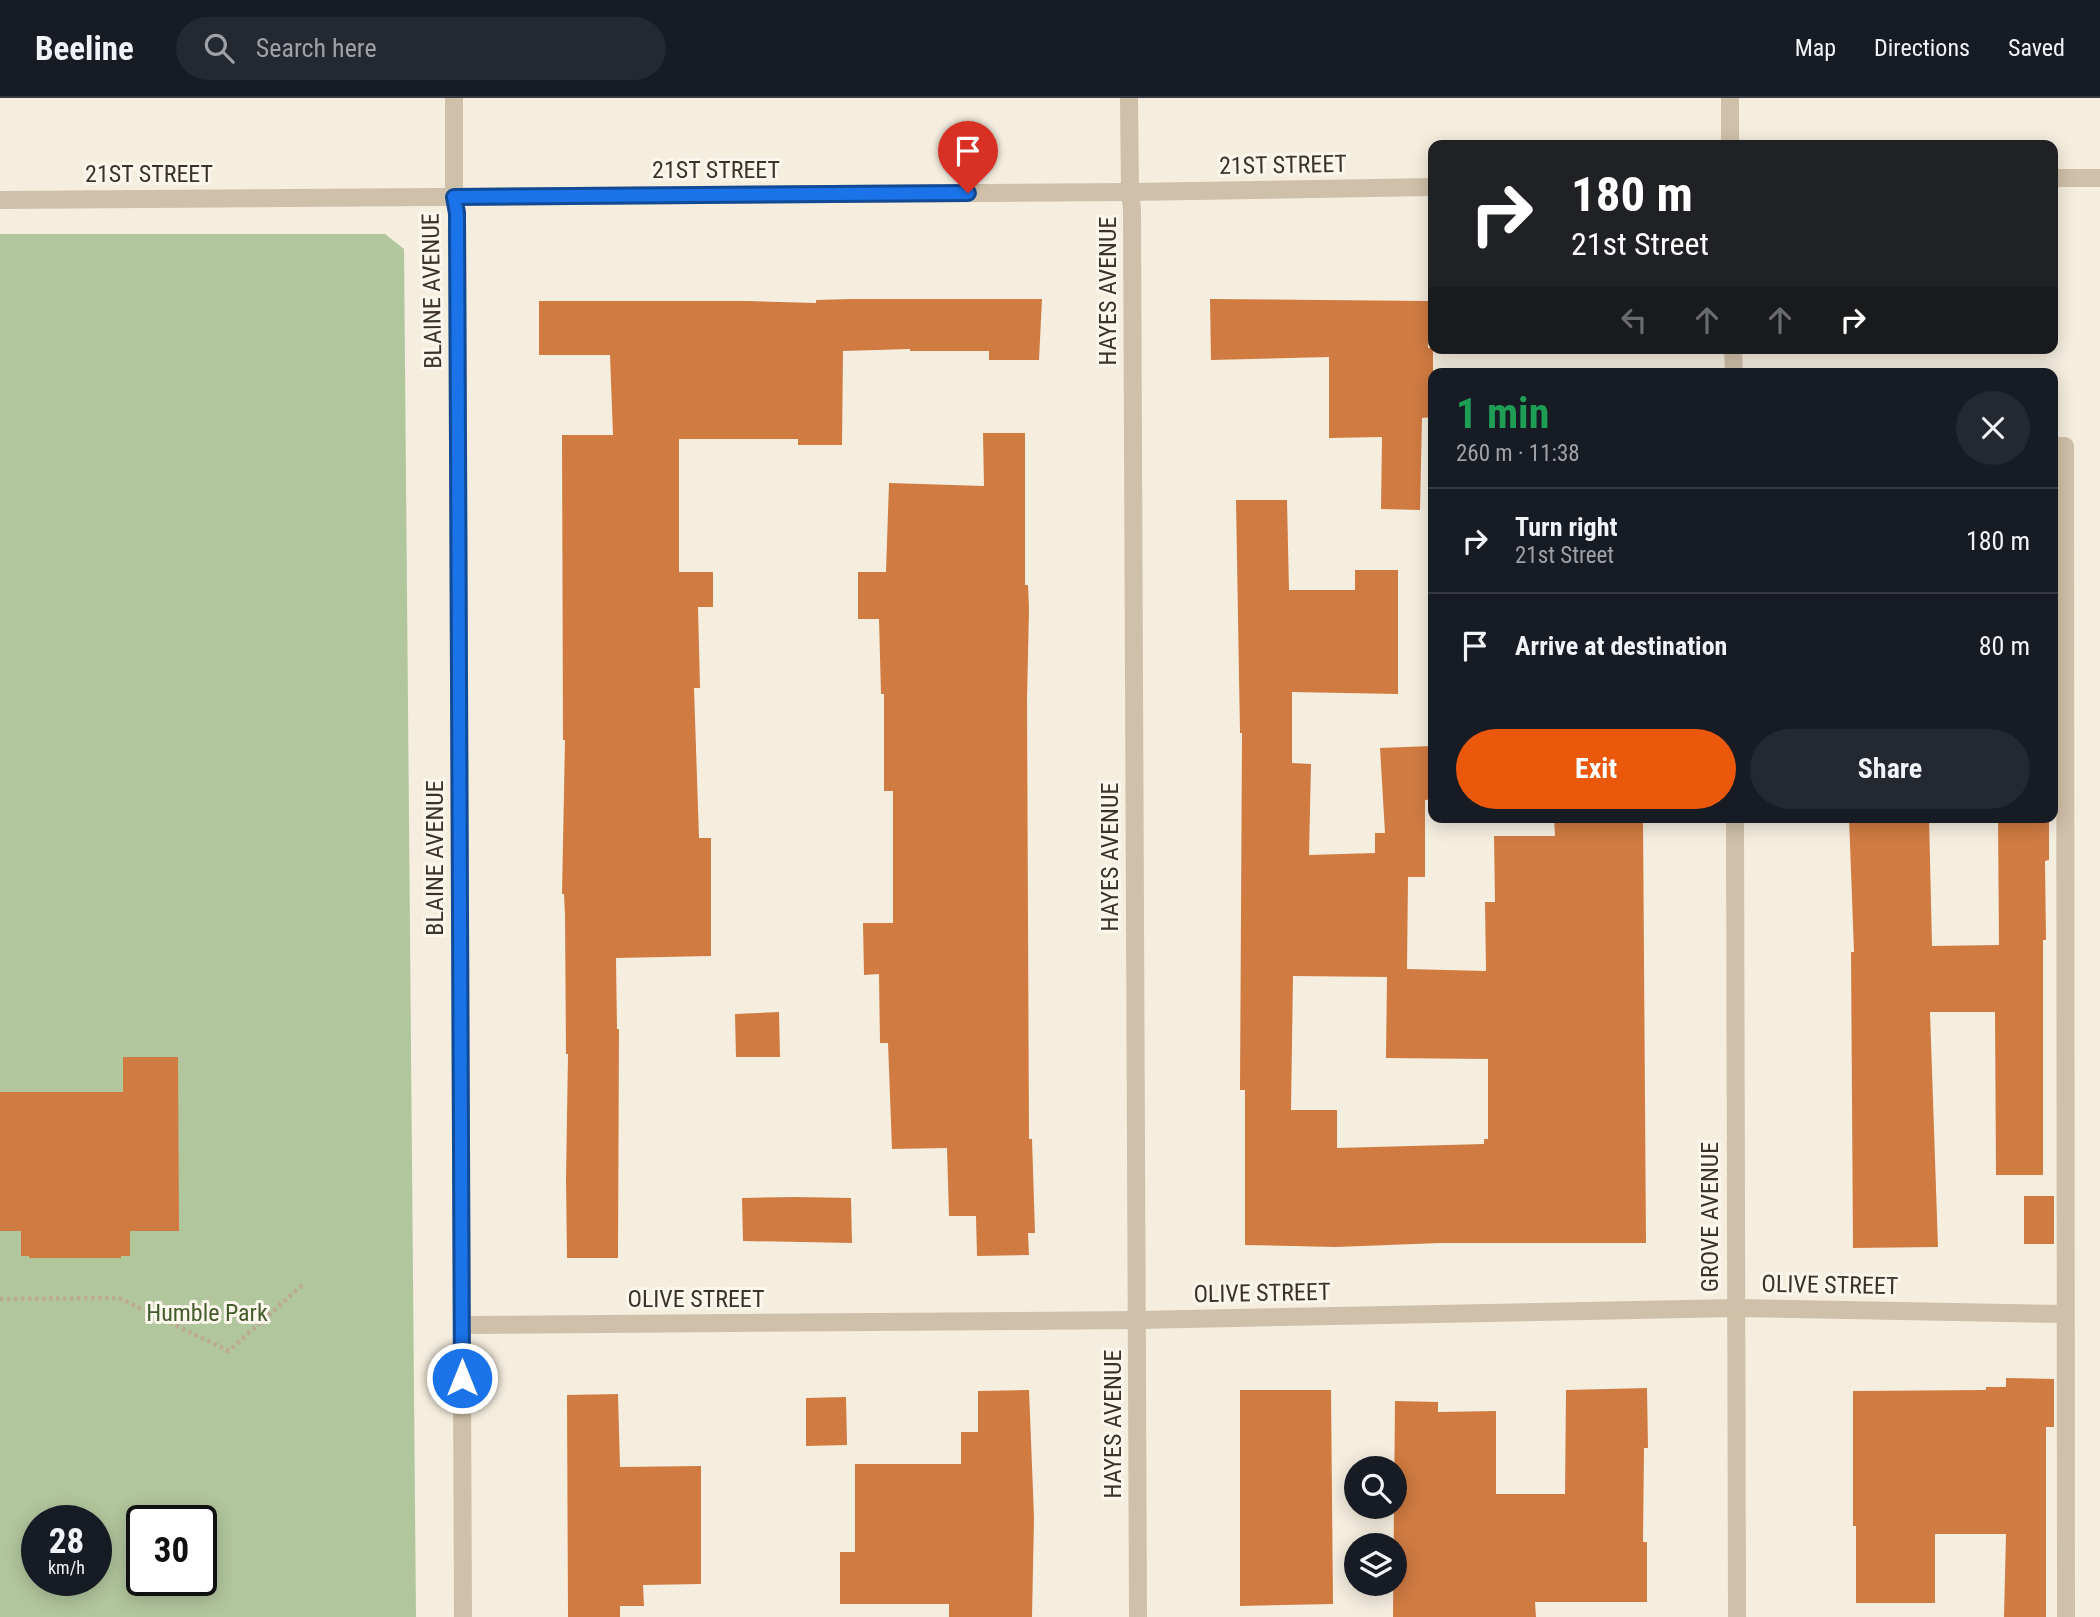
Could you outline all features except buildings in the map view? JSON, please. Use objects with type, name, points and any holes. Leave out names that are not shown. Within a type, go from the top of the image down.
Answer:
[{"type":"street","name":"BLAINE AVENUE","points":[[454,98],[454,197],[457,213],[463,1617]]},
{"type":"street","name":"HAYES AVENUE","points":[[1129,98],[1132,209],[1138,1617]]},
{"type":"street","points":[[1730,98],[1730,140]]},
{"type":"street","points":[[2058,178],[2100,178]]},
{"type":"street","name":"21ST STREET","points":[[0,200],[1130,192],[1428,187]]},
{"type":"street","points":[[2058,446],[2065,446],[2066,1617]]},
{"type":"street","name":"GROVE AVENUE","points":[[1735,823],[1737,1617]]},
{"type":"street","name":"OLIVE STREET","points":[[462,1325],[1137,1320],[1735,1308],[2064,1314]]},
{"type":"path","points":[[0,1299],[119,1298],[229,1351],[302,1285]]},
{"type":"green space","name":"Humble Park","points":[[0,234],[385,234],[404,249],[416,1617],[0,1617]]},
{"type":"route","points":[[462,1378],[457,213],[454,197],[968,193]]}]
